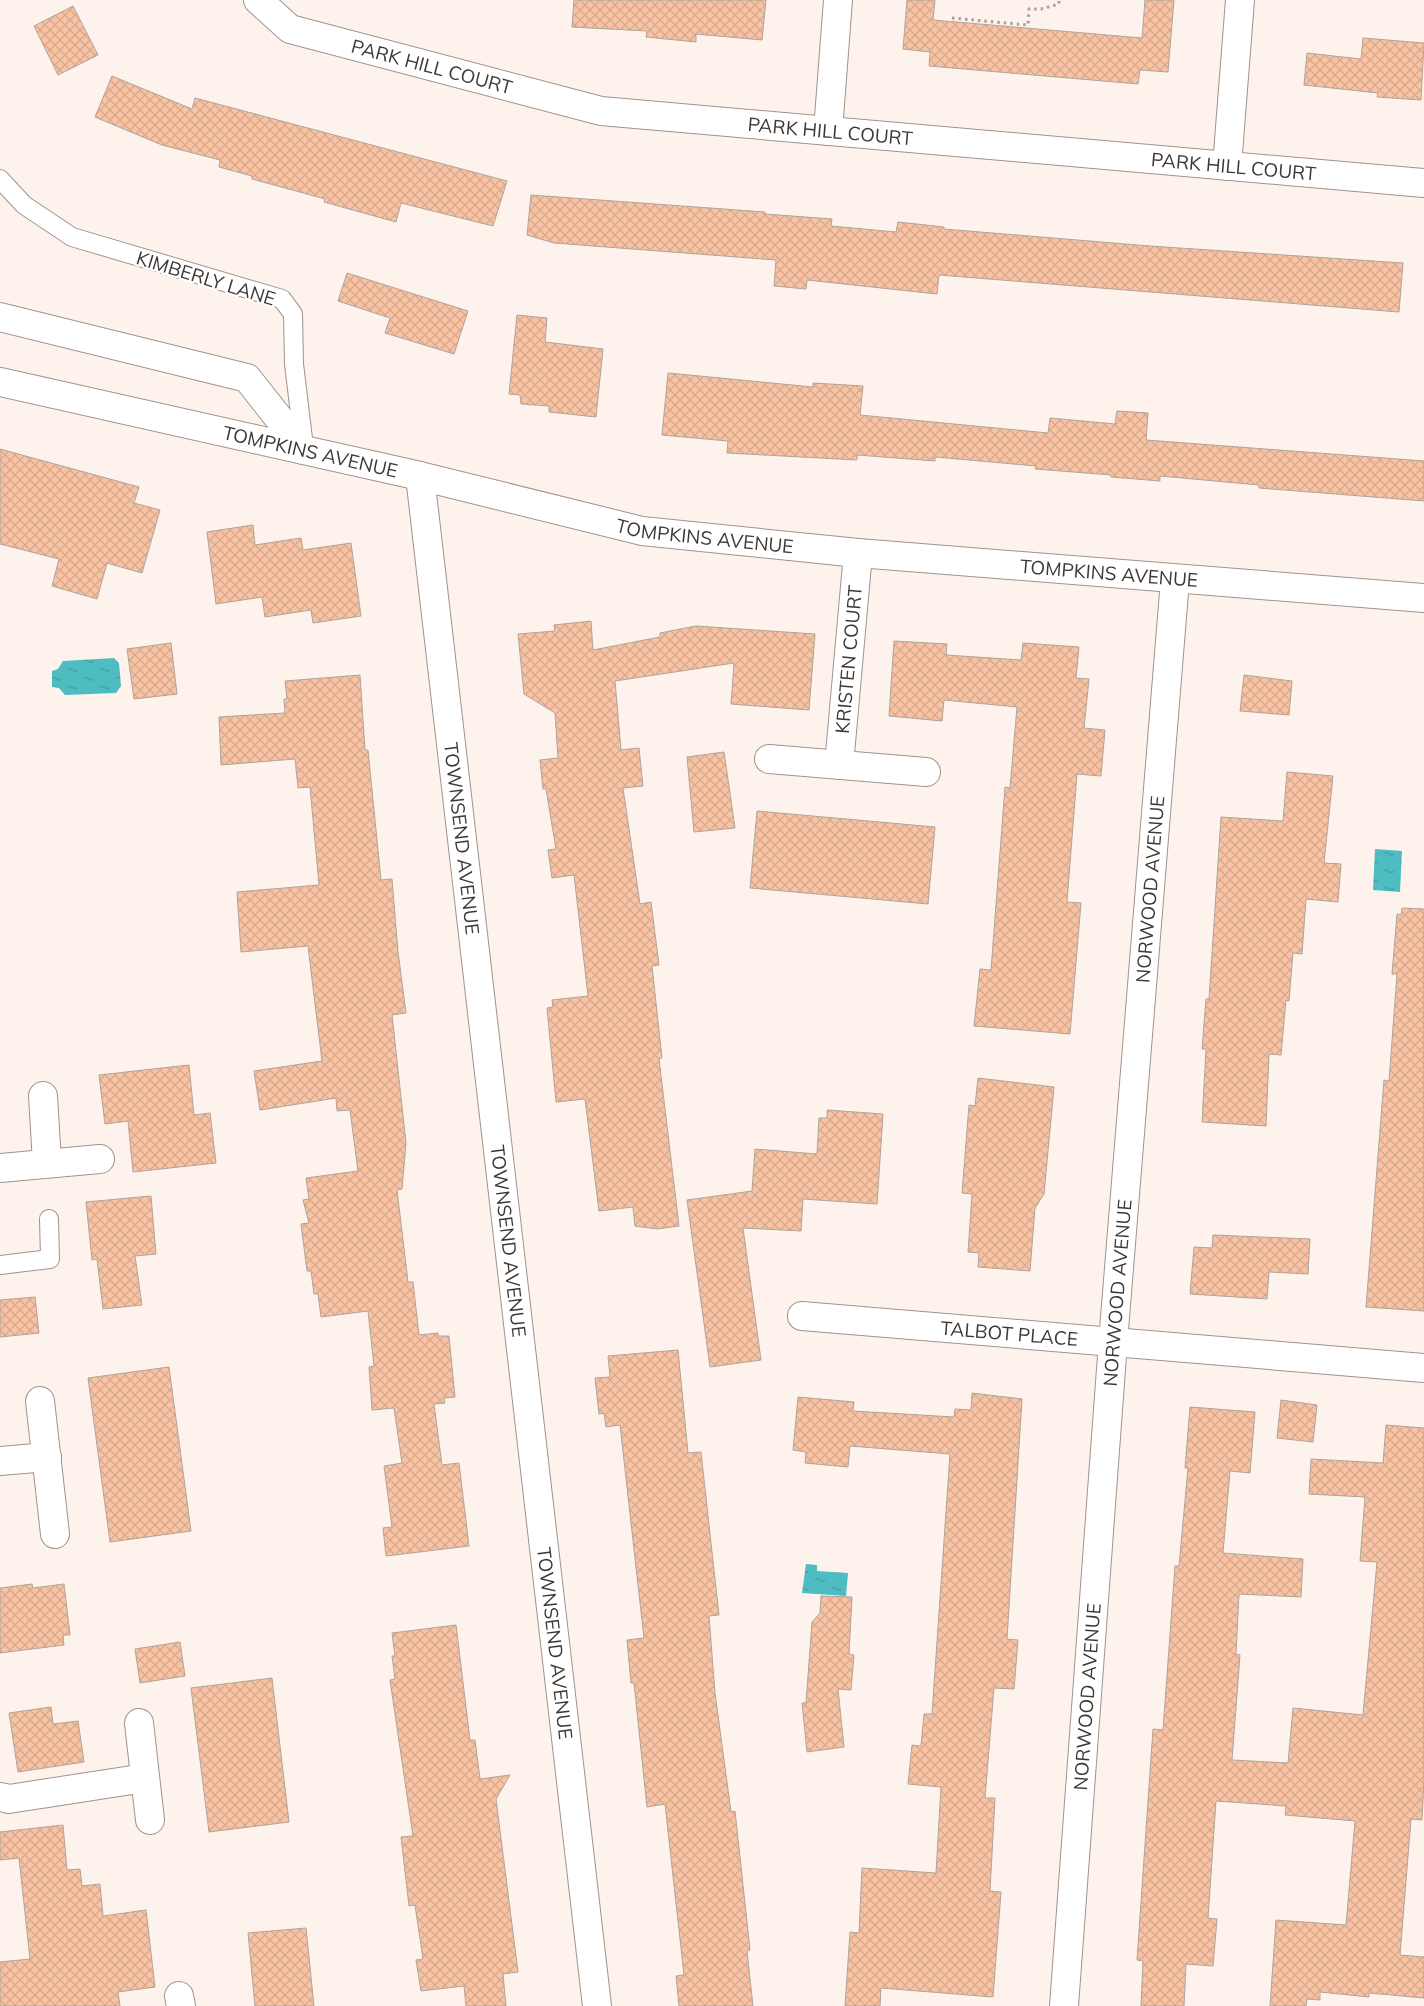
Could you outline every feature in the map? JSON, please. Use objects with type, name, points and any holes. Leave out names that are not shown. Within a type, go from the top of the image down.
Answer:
[{"type":"street","name":"PARK HILL COURT","points":[[258,0],[290,29],[602,111],[1424,182]]},
{"type":"street","points":[[828,131],[838,0]]},
{"type":"street","points":[[1227,166],[1240,0]]},
{"type":"street","points":[[0,317],[247,378],[304,450]]},
{"type":"street","name":"TOMPKINS AVENUE","points":[[0,382],[420,476],[642,531],[858,554],[1424,598]]},
{"type":"street","name":"TOWNSEND AVENUE","points":[[420,476],[597,2006]]},
{"type":"street","name":"KRISTEN COURT","points":[[839,765],[858,554]]},
{"type":"street","name":"NORWOOD AVENUE","points":[[1064,2006],[1113,1342],[1176,580]]},
{"type":"street","points":[[769,759],[926,772]]},
{"type":"street","points":[[43,1096],[47,1163]]},
{"type":"street","points":[[0,1168],[100,1159]]},
{"type":"street","name":"TALBOT PLACE","points":[[802,1316],[1424,1368]]},
{"type":"street","points":[[40,1401],[55,1534]]},
{"type":"street","points":[[0,1461],[47,1457]]},
{"type":"street","points":[[139,1723],[150,1820]]},
{"type":"street","points":[[0,1797],[9,1799],[145,1778]]},
{"type":"lane","name":"KIMBERLY LANE","points":[[0,179],[24,205],[72,237],[282,299],[293,314],[294,364],[304,450]]},
{"type":"lane","points":[[0,1265],[50,1259],[49,1219]]},
{"type":"path","points":[[952,18],[1028,25],[1029,9],[1042,10],[1059,4],[1059,0]]},
{"type":"water","points":[[114,658],[119,663],[121,686],[116,693],[65,695],[59,688],[52,687],[52,671],[58,669],[63,661]]},
{"type":"water","points":[[1375,849],[1402,851],[1400,892],[1373,890]]},
{"type":"water","points":[[806,1564],[817,1565],[817,1571],[848,1573],[846,1596],[802,1593]]},
{"type":"building","points":[[574,0],[766,0],[762,40],[696,34],[696,42],[646,37],[647,31],[572,27]]},
{"type":"building","points":[[907,0],[935,0],[933,20],[1142,38],[1145,0],[1174,0],[1168,72],[1140,70],[1138,84],[929,66],[930,52],[903,49]]},
{"type":"building","points":[[73,6],[98,55],[58,75],[34,26]]},
{"type":"building","points":[[1363,38],[1424,43],[1421,100],[1377,97],[1378,93],[1304,85],[1307,53],[1361,59]]},
{"type":"building","points":[[112,76],[192,109],[195,98],[507,181],[493,226],[401,203],[396,222],[324,202],[325,199],[252,179],[252,176],[219,167],[220,160],[162,145],[95,117]]},
{"type":"building","points":[[531,195],[765,212],[765,214],[832,219],[831,226],[896,232],[898,222],[944,227],[944,229],[1150,246],[1403,263],[1399,312],[939,275],[937,294],[807,280],[806,289],[774,286],[776,260],[554,243],[527,235]]},
{"type":"building","points":[[347,273],[468,311],[454,354],[385,333],[390,318],[338,301]]},
{"type":"building","points":[[517,315],[547,318],[545,342],[603,349],[596,417],[549,412],[549,406],[521,404],[520,395],[509,394]]},
{"type":"building","points":[[668,373],[813,387],[813,383],[863,386],[860,415],[1048,433],[1050,418],[1115,424],[1117,411],[1148,413],[1146,440],[1424,461],[1424,501],[1259,488],[1259,485],[1160,476],[1160,481],[1111,477],[1111,475],[1035,469],[1036,466],[935,457],[935,461],[857,455],[857,460],[727,453],[728,441],[662,435]]},
{"type":"building","points":[[0,449],[139,487],[134,503],[160,510],[142,573],[107,563],[97,599],[52,586],[59,559],[0,544]]},
{"type":"building","points":[[253,525],[255,545],[301,538],[303,550],[351,543],[361,616],[313,623],[311,610],[265,617],[262,597],[216,604],[207,532]]},
{"type":"building","points":[[591,621],[593,650],[660,637],[660,633],[696,626],[815,634],[809,710],[731,704],[734,663],[615,681],[621,750],[639,748],[643,786],[623,788],[640,904],[651,902],[659,965],[652,966],[662,1058],[659,1059],[679,1226],[657,1229],[635,1226],[633,1207],[599,1211],[585,1099],[556,1102],[547,1008],[553,1007],[552,1000],[588,996],[574,875],[552,878],[548,850],[556,849],[546,789],[543,789],[540,760],[558,758],[555,713],[524,694],[518,634],[555,631],[554,625]]},
{"type":"building","points":[[894,641],[947,644],[946,655],[1021,660],[1023,643],[1079,647],[1076,678],[1089,679],[1084,728],[1105,730],[1101,776],[1077,774],[1067,902],[1081,903],[1070,1034],[974,1026],[980,969],[991,970],[1005,787],[1010,788],[1017,707],[944,700],[942,721],[889,716]]},
{"type":"building","points":[[171,643],[177,694],[134,699],[127,649]]},
{"type":"building","points":[[360,675],[365,750],[368,750],[381,880],[392,879],[398,952],[406,1013],[392,1015],[406,1143],[402,1189],[397,1190],[408,1282],[413,1282],[419,1335],[438,1333],[438,1336],[449,1336],[455,1397],[444,1398],[445,1403],[434,1404],[442,1465],[459,1463],[469,1546],[386,1556],[383,1528],[392,1527],[384,1466],[402,1463],[394,1408],[372,1410],[369,1367],[374,1366],[368,1311],[321,1317],[318,1294],[314,1294],[311,1271],[307,1271],[301,1224],[309,1223],[303,1200],[309,1199],[306,1178],[358,1171],[350,1110],[337,1111],[336,1098],[260,1110],[254,1071],[322,1061],[308,946],[241,952],[237,892],[319,885],[310,787],[298,788],[295,759],[221,765],[219,717],[285,713],[284,699],[287,699],[285,681]]},
{"type":"building","points":[[1244,675],[1292,681],[1289,715],[1240,711]]},
{"type":"building","points":[[724,752],[735,828],[694,832],[687,757]]},
{"type":"building","points":[[1287,772],[1333,776],[1324,863],[1341,864],[1338,902],[1306,899],[1302,954],[1293,953],[1289,1001],[1286,1000],[1281,1055],[1269,1054],[1266,1126],[1202,1122],[1206,1049],[1202,1049],[1206,999],[1209,999],[1221,817],[1283,821]]},
{"type":"building","points":[[757,811],[935,827],[928,904],[750,888]]},
{"type":"building","points":[[1402,908],[1424,909],[1424,1311],[1366,1307],[1384,1080],[1389,1081],[1397,974],[1392,974],[1397,914],[1401,915]]},
{"type":"building","points":[[189,1065],[194,1115],[210,1113],[216,1163],[133,1172],[128,1121],[105,1124],[99,1075]]},
{"type":"building","points":[[978,1078],[1054,1087],[1044,1194],[1035,1208],[1030,1271],[978,1267],[979,1253],[968,1252],[972,1194],[962,1193],[969,1105],[975,1106]]},
{"type":"building","points":[[827,1110],[883,1114],[877,1204],[803,1199],[801,1231],[743,1228],[761,1360],[710,1367],[687,1200],[752,1191],[755,1149],[817,1154],[819,1118],[827,1118]]},
{"type":"building","points":[[151,1196],[156,1254],[135,1256],[142,1305],[103,1309],[97,1259],[92,1260],[86,1202]]},
{"type":"building","points":[[1213,1235],[1310,1239],[1308,1274],[1269,1272],[1267,1299],[1190,1294],[1194,1247],[1212,1248]]},
{"type":"building","points":[[35,1297],[39,1333],[0,1337],[0,1300]]},
{"type":"building","points":[[678,1350],[688,1453],[701,1452],[719,1615],[709,1616],[715,1693],[731,1812],[735,1811],[750,1950],[747,1951],[753,2006],[679,2006],[676,1976],[684,1975],[665,1804],[647,1807],[634,1683],[631,1683],[627,1640],[644,1638],[620,1425],[606,1427],[604,1413],[599,1414],[595,1378],[610,1377],[608,1356]]},
{"type":"building","points":[[169,1367],[191,1531],[110,1542],[88,1378]]},
{"type":"building","points":[[972,1393],[1022,1399],[1007,1639],[1018,1640],[1014,1689],[994,1688],[985,1798],[995,1798],[990,1891],[1001,1892],[993,1997],[881,1988],[880,2006],[845,2006],[850,1932],[859,1933],[862,1868],[936,1873],[941,1787],[908,1784],[912,1745],[921,1746],[924,1714],[932,1714],[950,1454],[850,1446],[848,1467],[805,1463],[806,1452],[793,1450],[798,1397],[854,1402],[853,1411],[954,1417],[955,1409],[971,1410]]},
{"type":"building","points":[[1281,1400],[1317,1405],[1313,1442],[1277,1438]]},
{"type":"building","points":[[1190,1407],[1255,1412],[1250,1473],[1230,1471],[1223,1553],[1303,1559],[1301,1597],[1239,1594],[1236,1654],[1240,1655],[1232,1760],[1288,1763],[1293,1708],[1363,1715],[1377,1562],[1360,1561],[1365,1497],[1309,1494],[1311,1459],[1383,1463],[1386,1425],[1424,1428],[1424,1780],[1422,1820],[1411,1819],[1400,1955],[1424,1957],[1424,1998],[1369,1993],[1369,1997],[1320,1992],[1320,2000],[1307,1999],[1306,2006],[1270,2006],[1276,1920],[1346,1925],[1355,1821],[1285,1815],[1286,1806],[1216,1801],[1208,1918],[1217,1919],[1213,1966],[1186,1964],[1184,2006],[1141,2006],[1143,1961],[1137,1960],[1153,1729],[1163,1730],[1175,1566],[1179,1566],[1188,1468],[1185,1468]]},
{"type":"building","points":[[32,1584],[33,1588],[64,1584],[70,1635],[63,1635],[64,1645],[0,1653],[0,1588]]},
{"type":"building","points":[[821,1596],[852,1597],[849,1654],[854,1655],[851,1690],[838,1689],[844,1747],[807,1752],[802,1703],[806,1703],[812,1622],[820,1613]]},
{"type":"building","points":[[456,1625],[470,1740],[475,1740],[480,1779],[510,1775],[496,1799],[518,1972],[503,1974],[506,2006],[466,2006],[464,1986],[421,1991],[416,1960],[423,1959],[415,1905],[409,1906],[401,1837],[413,1836],[390,1680],[395,1679],[392,1633]]},
{"type":"building","points":[[180,1642],[185,1676],[140,1683],[135,1649]]},
{"type":"building","points":[[272,1678],[289,1822],[209,1832],[191,1688]]},
{"type":"building","points":[[51,1707],[53,1724],[78,1721],[84,1762],[18,1772],[9,1713]]},
{"type":"building","points":[[63,1825],[67,1870],[80,1869],[82,1886],[100,1884],[103,1916],[146,1910],[155,1987],[118,1992],[120,2006],[0,2006],[0,1962],[30,1959],[19,1858],[0,1860],[0,1832]]},
{"type":"building","points":[[306,1928],[314,2006],[255,2006],[248,1933]]}]
